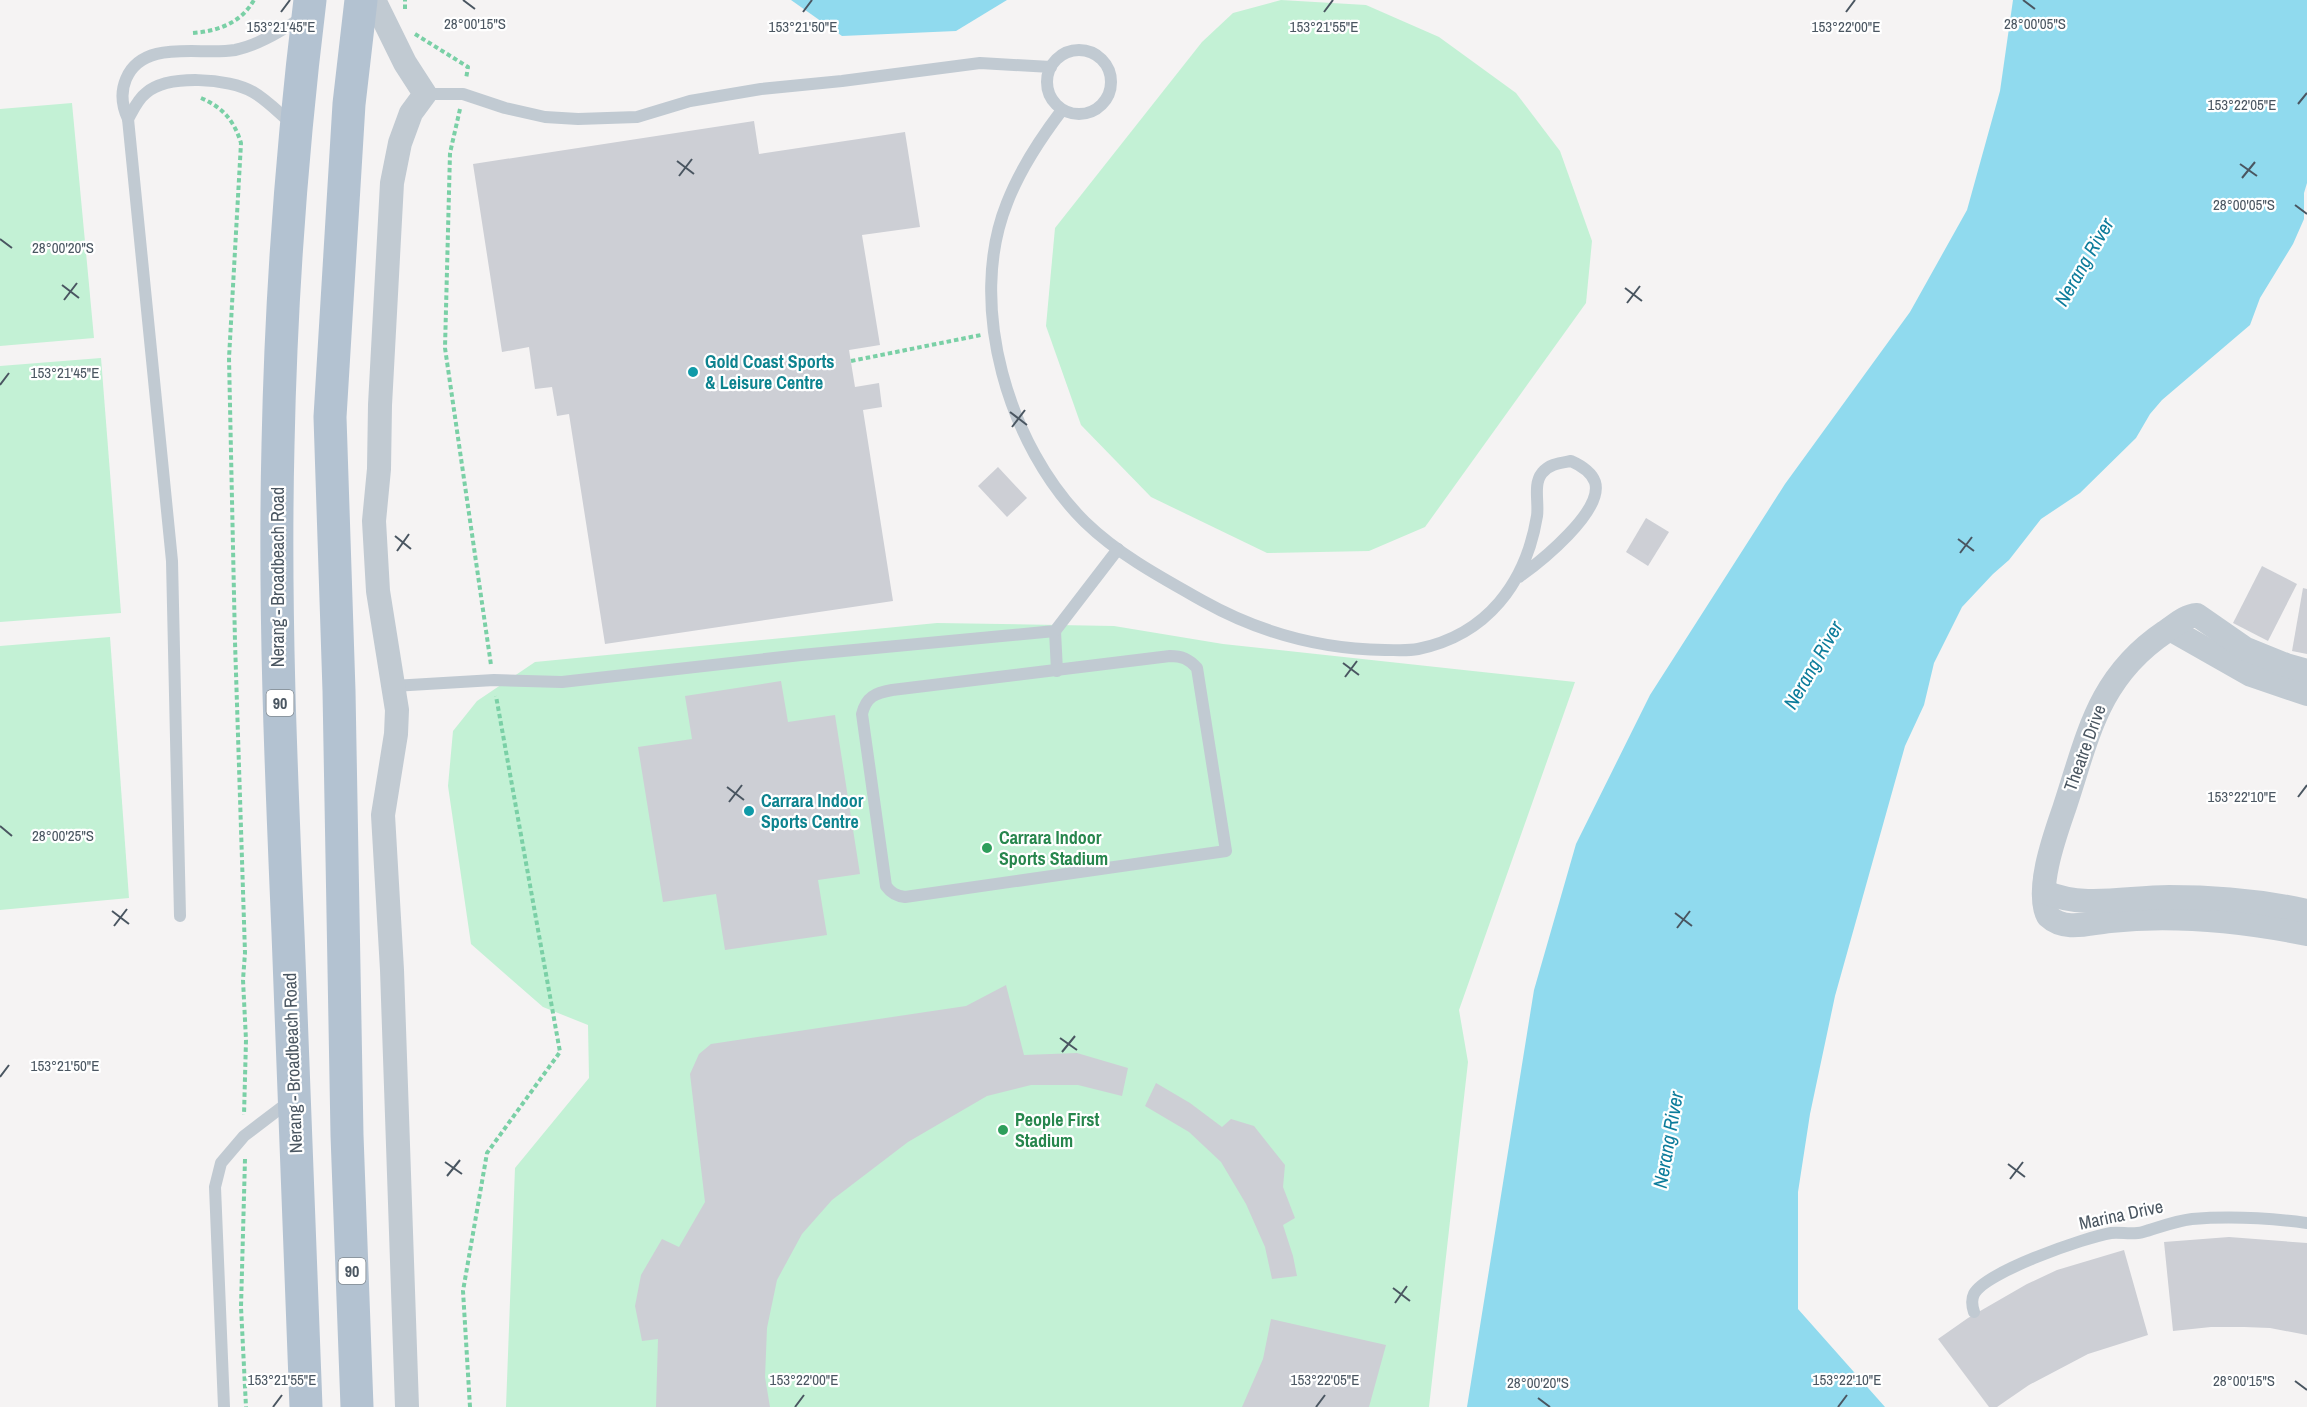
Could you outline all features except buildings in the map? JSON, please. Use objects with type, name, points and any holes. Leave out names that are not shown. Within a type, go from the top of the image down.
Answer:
[{"type":"main road","name":"90","points":[[357,1407],[347,1135],[339,691],[330,417],[349,104],[361,0]]},
{"type":"main road","name":"Nerang - Broadbeach Road","points":[[306,1407],[282,784],[277,557],[281,359],[295,127],[309,7]]},
{"type":"street","points":[[374,0],[405,63],[425,94],[411,113],[400,143],[392,183],[375,521],[378,591],[397,710],[396,734],[383,815],[392,970],[406,1407]]},
{"type":"street","name":"Theatre Drive","points":[[2307,694],[2255,665],[2170,629],[2146,646],[2124,669],[2106,693],[2092,721],[2049,854],[2045,892],[2045,908],[2048,916],[2064,924],[2075,925],[2202,909],[2307,911]]},
{"type":"street","name":"Theatre Drive","points":[[2255,665],[2307,671]]},
{"type":"street","name":"Theatre Drive","points":[[2202,909],[2240,922],[2307,934]]},
{"type":"lane","points":[[180,916],[172,561],[128,119],[123,107],[122,93],[128,74],[139,61],[165,53],[233,50],[251,45],[309,7]]},
{"type":"lane","points":[[1089,51],[1099,57],[1111,74],[1110,93],[1099,108],[1081,115],[1062,110],[1055,103],[1047,86],[1051,67],[1067,52],[1089,51]]},
{"type":"lane","points":[[425,94],[463,94],[505,108],[545,117],[637,117],[690,100],[761,89],[980,63],[1051,67]]},
{"type":"lane","points":[[128,119],[147,92],[165,84],[190,80],[223,83],[251,91],[295,127]]},
{"type":"lane","points":[[1062,110],[1040,139],[1006,205],[996,240],[992,308],[1006,388],[1038,459],[1057,488],[1085,521],[1118,549],[1223,612],[1268,632],[1318,644],[1371,650],[1415,650],[1445,642],[1476,624],[1500,602],[1519,577],[1542,561],[1584,516],[1595,500],[1595,482],[1585,468],[1571,460],[1551,465],[1540,474],[1537,492],[1538,513],[1519,577]]},
{"type":"lane","points":[[1057,671],[1055,631],[1118,549]]},
{"type":"lane","points":[[393,686],[494,680],[562,682],[801,655],[1055,631]]},
{"type":"lane","points":[[1170,656],[1181,656],[1191,661],[1197,668],[1200,678],[1226,851],[904,897],[893,894],[886,886],[879,848],[862,714],[865,703],[872,695],[892,690],[1057,671],[1170,656]]},
{"type":"lane","points":[[224,1407],[215,1187],[221,1163],[244,1136],[295,1098]]},
{"type":"lane","name":"Marina Drive","points":[[1974,1312],[1972,1300],[1975,1291],[1998,1275],[2068,1245],[2102,1236],[2142,1232],[2181,1221],[2225,1217],[2307,1223]]},
{"type":"path","points":[[191,33],[222,27],[234,21],[254,0]]},
{"type":"path","points":[[190,96],[214,104],[225,112],[237,131],[241,143],[229,358],[235,666],[245,953],[243,980],[246,1040],[245,1171],[241,1307],[246,1407]]},
{"type":"path","points":[[851,361],[995,332]]},
{"type":"green space","points":[[1281,0],[1366,5],[1439,37],[1516,93],[1560,151],[1592,241],[1586,303],[1425,527],[1369,551],[1267,553],[1151,497],[1081,425],[1046,326],[1055,228],[1202,42],[1233,13]]},
{"type":"green space","points":[[72,103],[94,338],[0,346],[0,109]]},
{"type":"green space","points":[[101,358],[121,613],[0,622],[0,366]]},
{"type":"green space","points":[[937,623],[1114,626],[1223,644],[1575,682],[1459,1010],[1468,1062],[1429,1407],[506,1407],[515,1168],[589,1078],[588,1025],[543,1007],[471,944],[448,786],[453,731],[477,701],[535,662]]},
{"type":"green space","points":[[110,637],[129,898],[0,910],[0,646]]},
{"type":"water","points":[[791,0],[1007,0],[956,31],[842,36]]},
{"type":"water","name":"Nerang River","points":[[2013,0],[2307,0],[2307,183],[2304,193],[2304,219],[2293,244],[2260,298],[2250,325],[2162,400],[2150,414],[2136,438],[2080,493],[2041,519],[2009,560],[1962,607],[1934,663],[1924,705],[1905,746],[1835,996],[1810,1114],[1798,1192],[1798,1309],[1885,1407],[1467,1407],[1534,990],[1576,844],[1650,695],[1785,484],[1910,312],[1967,210],[2000,91]]},
{"type":"place","name":"Gold Coast Sports & Leisure Centre","points":[[693,372]]},
{"type":"place","name":"Carrara Indoor Sports Centre","points":[[749,811]]},
{"type":"place","name":"Carrara Indoor Sports Stadium","points":[[987,848]]},
{"type":"place","name":"People First Stadium","points":[[1003,1130]]}]
